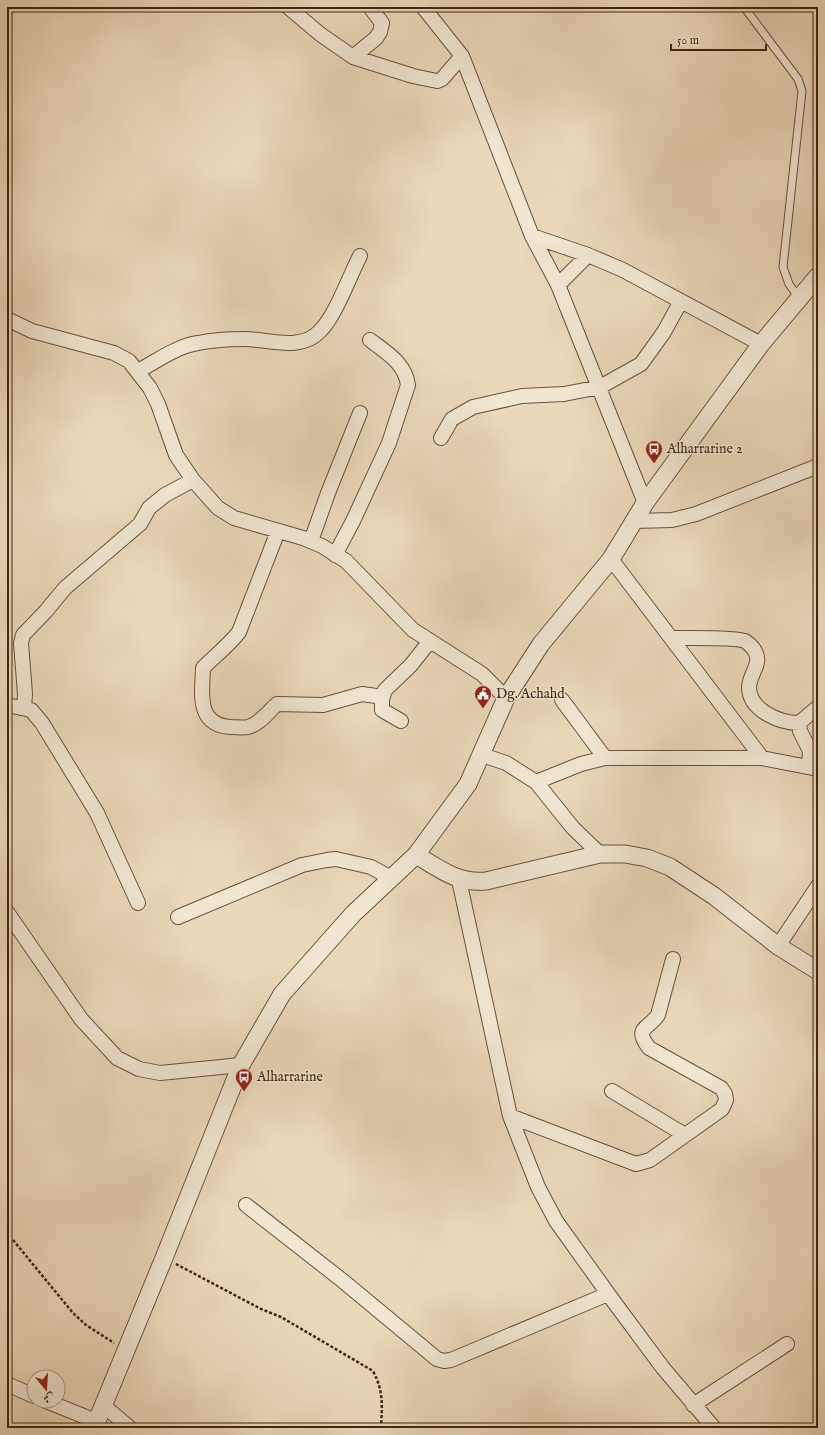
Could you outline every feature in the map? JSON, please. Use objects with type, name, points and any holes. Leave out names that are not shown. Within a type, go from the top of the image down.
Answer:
[{"type":"street","points":[[288,7],[320,34],[353,57],[413,76],[442,80],[462,56]]},
{"type":"street","points":[[353,57],[380,32],[382,23],[370,7]]},
{"type":"street","points":[[423,7],[462,56],[532,236],[558,285],[600,387],[645,503]]},
{"type":"street","points":[[532,236],[588,255],[623,270],[761,344]]},
{"type":"street","points":[[558,285],[588,255]]},
{"type":"street","points":[[138,371],[187,345],[200,342],[244,339],[287,344],[307,340],[320,332],[328,321],[360,256]]},
{"type":"street","points":[[62,1409],[95,1425],[127,1351],[242,1065],[282,994],[353,914],[416,855],[468,784],[506,698],[541,644],[611,559],[645,503],[761,344],[818,276]]},
{"type":"street","points":[[441,438],[452,420],[473,407],[522,396],[564,394],[600,387],[641,364],[664,332],[681,301]]},
{"type":"street","points":[[7,319],[32,331],[114,353],[128,361],[138,371],[158,404],[176,455],[193,480],[218,508],[229,514],[311,542],[346,561],[359,572],[414,630],[482,674],[506,698]]},
{"type":"street","points":[[335,555],[353,521],[389,443],[408,385],[407,375],[400,363],[370,340]]},
{"type":"street","points":[[311,542],[328,493],[360,413]]},
{"type":"street","points":[[634,521],[672,520],[696,514],[818,466]]},
{"type":"street","points":[[24,708],[25,694],[21,643],[23,635],[65,588],[140,524],[149,508],[165,495],[193,480]]},
{"type":"street","points":[[278,531],[239,632],[233,641],[203,668],[202,696],[207,718],[214,724],[226,727],[248,727],[263,718],[277,704],[323,705],[362,694],[383,696]]},
{"type":"street","points":[[611,559],[762,758]]},
{"type":"street","points":[[671,638],[743,640],[754,649],[758,659],[749,686],[750,696],[754,703],[766,714],[780,721],[799,723],[818,707]]},
{"type":"street","points":[[402,720],[382,710],[385,690],[411,665],[430,641]]},
{"type":"street","points":[[562,700],[605,758]]},
{"type":"street","points":[[7,705],[31,710],[42,723],[96,813],[138,903]]},
{"type":"street","points":[[536,782],[581,764],[605,758],[762,758],[814,768],[810,750],[800,730],[799,723]]},
{"type":"street","points":[[482,755],[506,763],[536,782],[573,828],[600,854]]},
{"type":"street","points":[[416,855],[459,880],[473,882],[486,881],[600,854],[625,854],[647,858],[670,867],[714,896],[778,946],[818,971]]},
{"type":"street","points":[[178,917],[302,865],[327,860],[336,859],[371,867],[391,878]]},
{"type":"street","points":[[459,880],[510,1116],[538,1187],[556,1221],[608,1294],[663,1368],[714,1428]]},
{"type":"street","points":[[778,946],[818,886]]},
{"type":"street","points":[[7,912],[81,1018],[117,1058],[139,1070],[160,1073],[242,1065]]},
{"type":"street","points":[[510,1116],[636,1164],[650,1160],[722,1109],[726,1100],[725,1094],[720,1088],[649,1048],[644,1041],[642,1033],[644,1027],[658,1015],[673,959]]},
{"type":"street","points":[[612,1091],[685,1135]]},
{"type":"street","points":[[246,1205],[343,1281],[437,1359],[444,1361],[451,1360],[557,1317],[608,1294]]},
{"type":"street","points":[[693,1405],[787,1344]]},
{"type":"street","points":[[7,1384],[26,1392]]},
{"type":"street","points":[[104,1406],[130,1428]]},
{"type":"lane","points":[[744,7],[798,79],[802,91],[783,267],[789,284],[799,298]]},
{"type":"path","points":[[13,1240],[86,1325],[127,1351]]},
{"type":"path","points":[[164,1258],[261,1309],[282,1317],[373,1371],[379,1382],[383,1397],[381,1428]]},
{"type":"place","name":"Alharrarine 2","points":[[654,464]]},
{"type":"place","name":"Dg. Achahd","points":[[483,709]]},
{"type":"place","name":"Alharrarine","points":[[244,1092]]}]
